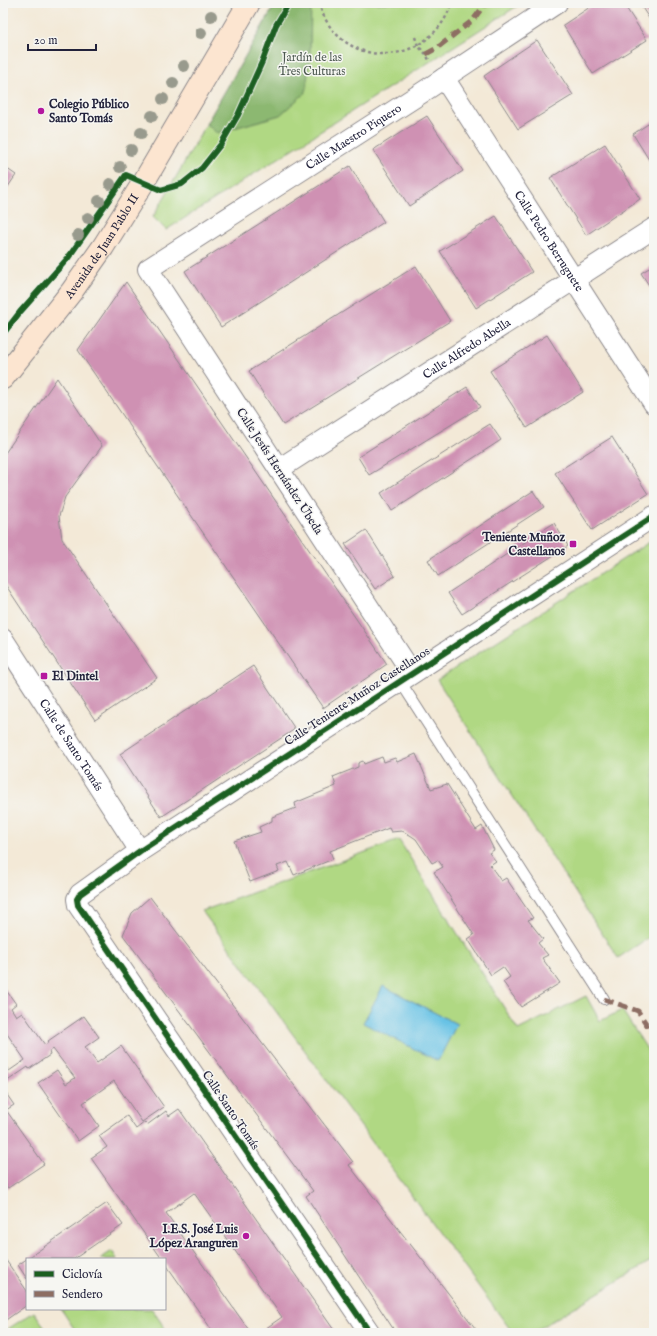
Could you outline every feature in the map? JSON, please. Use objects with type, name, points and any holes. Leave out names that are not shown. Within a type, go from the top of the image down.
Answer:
[{"type":"main road","name":"Avenida de Juan Pablo II","points":[[3,378],[72,291],[103,247],[147,176],[249,3]]},
{"type":"street","name":"Calle Maestro Piquero","points":[[148,268],[444,78],[557,3]]},
{"type":"street","name":"Calle Pedro Berruguete","points":[[444,78],[654,404]]},
{"type":"street","name":"Calle Alfredo Abella","points":[[279,469],[654,228]]},
{"type":"street","name":"Calle Jesús Hernández Úbeda","points":[[148,268],[279,469],[406,677]]},
{"type":"street","name":"Calle Teniente Muñoz Castellanos","points":[[77,899],[80,894],[140,851],[654,516]]},
{"type":"street","name":"Calle de Santo Tomás","points":[[3,640],[140,851]]},
{"type":"street","name":"Calle Santo Tomás","points":[[77,899],[78,905],[370,1333]]},
{"type":"lane","points":[[406,677],[604,999]]},
{"type":"path","points":[[318,3],[322,15],[336,35],[355,48],[378,54],[399,53],[418,46],[436,32],[449,12],[451,3]]},
{"type":"path","points":[[415,37],[418,46],[431,62],[426,65]]},
{"type":"green space","name":"Jardín de las Tres Culturas","points":[[276,3],[522,3],[166,230],[153,217]]},
{"type":"green space","points":[[276,3],[311,3],[310,53],[306,92],[280,115],[217,133],[206,124]]},
{"type":"green space","points":[[654,539],[654,934],[618,958],[437,680]]},
{"type":"green space","points":[[399,840],[518,1030],[586,996],[600,1021],[622,1010],[654,1060],[654,1259],[532,1333],[513,1333],[202,911]]},
{"type":"green space","points":[[112,1251],[116,1258],[102,1258]]},
{"type":"green space","points":[[62,1310],[153,1310],[168,1333],[77,1333]]},
{"type":"green space","points":[[34,1312],[49,1333],[3,1333],[3,1332]]},
{"type":"water","points":[[383,986],[457,1024],[438,1061],[363,1023]]},
{"type":"building","points":[[596,3],[623,3],[647,40],[593,74],[563,25]]},
{"type":"building","points":[[639,3],[654,3],[654,26]]},
{"type":"building","points":[[537,40],[573,95],[518,129],[484,76]]},
{"type":"building","points":[[427,116],[463,171],[409,206],[373,150]]},
{"type":"building","points":[[654,120],[654,168],[633,134]]},
{"type":"building","points":[[605,144],[640,199],[586,235],[550,178]]},
{"type":"building","points":[[3,166],[16,175],[3,194]]},
{"type":"building","points":[[350,166],[384,222],[221,327],[185,271]]},
{"type":"building","points":[[496,216],[532,272],[476,308],[440,251]]},
{"type":"building","points":[[654,265],[654,293],[641,273]]},
{"type":"building","points":[[416,266],[450,321],[283,425],[249,371]]},
{"type":"building","points":[[126,282],[387,664],[323,708],[78,350]]},
{"type":"building","points":[[547,335],[583,392],[527,428],[490,371]]},
{"type":"building","points":[[57,378],[102,446],[65,497],[59,516],[62,539],[157,678],[95,720],[3,581],[3,456]]},
{"type":"building","points":[[467,387],[480,407],[369,475],[358,457]]},
{"type":"building","points":[[490,424],[501,440],[392,511],[381,493]]},
{"type":"building","points":[[612,437],[648,494],[592,530],[555,473]]},
{"type":"building","points":[[533,491],[544,507],[438,576],[428,560]]},
{"type":"building","points":[[554,523],[568,546],[462,614],[448,593]]},
{"type":"building","points":[[366,530],[395,576],[375,589],[345,544]]},
{"type":"building","points":[[253,666],[295,729],[161,817],[120,754]]},
{"type":"building","points":[[416,754],[431,789],[447,784],[476,830],[482,826],[494,850],[489,853],[496,861],[490,865],[501,881],[506,878],[533,918],[528,920],[543,939],[538,943],[548,955],[542,958],[560,983],[521,1007],[503,982],[510,977],[503,967],[491,975],[468,939],[474,935],[434,872],[443,867],[438,860],[432,863],[416,839],[402,831],[391,832],[389,828],[330,851],[333,859],[294,875],[288,862],[277,866],[279,871],[250,882],[234,841],[261,832],[259,827],[272,821],[272,817],[296,808],[295,803],[336,786],[333,777],[358,767],[358,763],[363,761],[364,764],[382,757],[384,762],[395,758],[397,762]]},
{"type":"building","points":[[150,897],[353,1162],[349,1165],[479,1333],[396,1333],[306,1196],[313,1191],[123,935],[132,913]]},
{"type":"building","points":[[3,986],[16,1004],[11,1008],[16,1016],[22,1012],[45,1045],[49,1042],[48,1041],[84,1016],[99,1037],[85,1047],[97,1063],[121,1046],[164,1107],[142,1122],[114,1081],[83,1103],[99,1126],[78,1141],[38,1083],[57,1070],[66,1084],[75,1078],[53,1049],[49,1052],[50,1055],[29,1069],[28,1067],[3,1084],[3,1062],[9,1071],[25,1060],[3,1028]]},
{"type":"building","points":[[3,1089],[14,1105],[6,1110],[44,1164],[8,1188],[3,1181]]},
{"type":"building","name":"I.E.S. José Luis López Aranguren","points":[[179,1109],[334,1330],[330,1333],[259,1333],[282,1317],[194,1193],[166,1213],[251,1333],[214,1333],[166,1264],[166,1258],[161,1258],[91,1158],[107,1147],[99,1136],[127,1116],[136,1129],[145,1122],[147,1125],[166,1111],[169,1116]]},
{"type":"building","points":[[107,1203],[123,1225],[75,1258],[28,1258]]},
{"type":"building","points":[[3,1256],[26,1290],[26,1306],[3,1322]]},
{"type":"building","points":[[26,1259],[26,1277],[18,1265]]},
{"type":"marked path","points":[[426,54],[437,48],[473,20],[486,3]]},
{"type":"marked path","points":[[604,999],[638,1011],[654,1036]]},
{"type":"cycle path","points":[[3,334],[20,312],[68,258],[126,175],[161,190],[182,184],[202,168],[221,144],[238,115],[262,62],[276,25],[289,3]]},
{"type":"cycle path","points":[[370,1333],[78,905],[77,899],[80,894],[140,851],[654,516]]},
{"type":"place","name":"Colegio Público Santo Tomás","points":[[41,111]]},
{"type":"place","name":"Teniente Muñoz Castellanos","points":[[573,544]]},
{"type":"place","name":"El Dintel","points":[[44,676]]},
{"type":"place","name":"I.E.S. José Luis López Aranguren","points":[[246,1236]]}]
